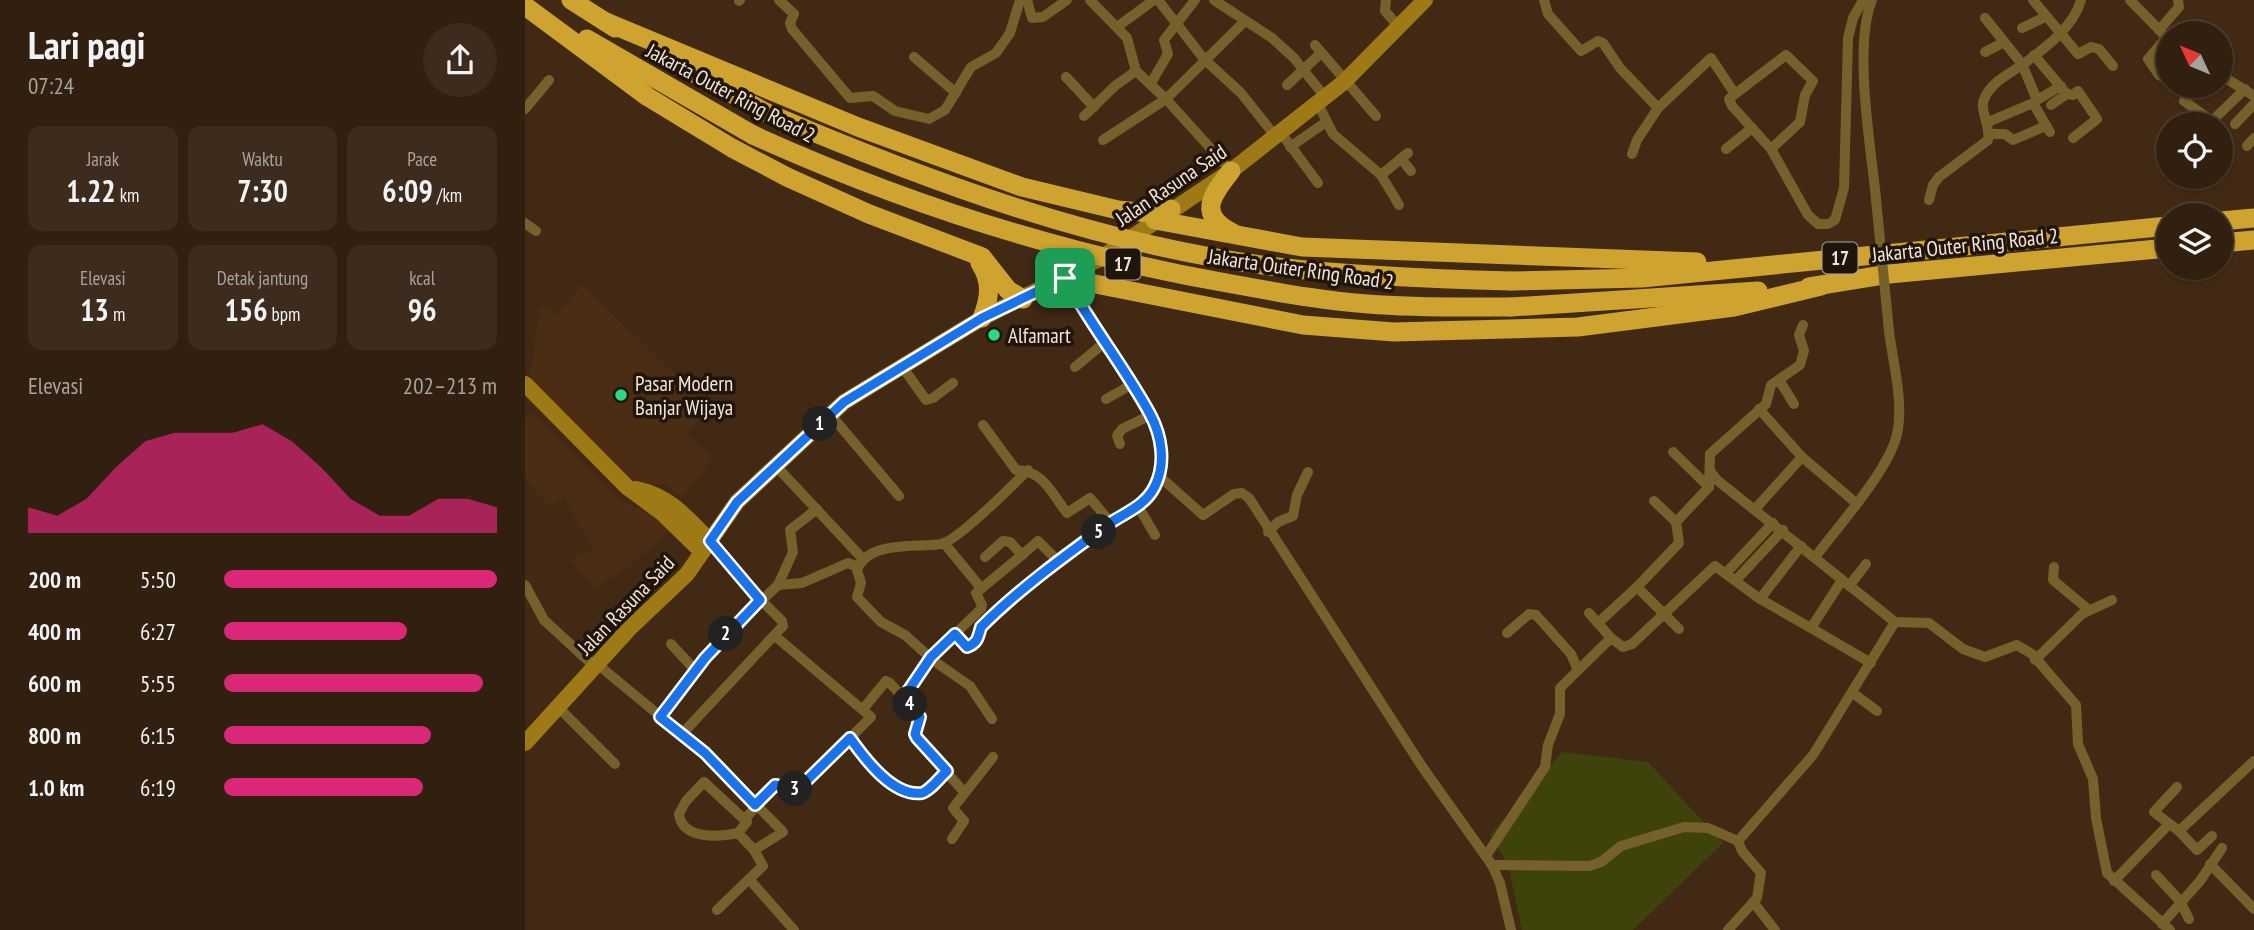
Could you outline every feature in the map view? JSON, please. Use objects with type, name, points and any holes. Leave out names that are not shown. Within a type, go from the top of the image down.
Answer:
[{"type":"highway","name":"Jakarta Outer Ring Road 2","points":[[529,0],[599,46],[753,135],[833,171],[915,202],[1099,259],[1266,290],[1367,304],[1511,307],[1821,286],[1889,274],[2156,249]]},
{"type":"highway","name":"Jakarta Outer Ring Road 2","points":[[572,0],[699,78],[765,112],[926,178],[1020,210],[1132,239],[1275,267],[1367,276],[1511,281],[1642,278],[2156,227]]},
{"type":"highway","points":[[525,6],[648,97],[732,148],[857,209],[969,251],[988,262],[1008,290],[1023,299]]},
{"type":"highway","points":[[605,22],[857,127],[1022,187],[1118,210],[1163,215],[1239,237],[1302,247],[1603,260],[1786,263]]},
{"type":"highway","points":[[1231,171],[1214,192],[1211,214],[1218,226],[1239,237]]},
{"type":"highway","points":[[1118,210],[1132,224],[1131,236]]},
{"type":"highway","points":[[2233,220],[2254,218]]},
{"type":"highway","points":[[2233,242],[2254,240]]},
{"type":"highway","points":[[969,251],[979,261],[989,283],[989,297],[982,318]]},
{"type":"highway","points":[[1101,258],[1096,267],[1097,276],[1115,290]]},
{"type":"highway","points":[[1065,278],[1303,325],[1432,331],[1578,327],[1734,307],[1821,286]]},
{"type":"main road","name":"Jalan Rasuna Said","points":[[525,743],[638,619],[682,579],[737,502],[830,414],[901,365],[982,318],[1101,258],[1282,139],[1420,6]]},
{"type":"main road","points":[[525,384],[627,487],[653,492],[706,547]]},
{"type":"street","points":[[779,0],[793,14],[790,23],[792,29],[850,98],[873,96],[895,111],[923,119],[941,114],[971,67],[992,57],[1005,41],[1020,0]]},
{"type":"street","points":[[1027,0],[1032,18],[1043,17],[1067,0]]},
{"type":"street","points":[[1090,0],[1127,38],[1136,71],[1167,99],[1231,171]]},
{"type":"street","points":[[1117,27],[1156,0],[1204,59],[1241,93],[1318,183]]},
{"type":"street","points":[[1151,83],[1168,54],[1164,40],[1195,0]]},
{"type":"street","points":[[1214,0],[1272,38],[1304,71],[1322,101],[1326,122],[1340,140],[1381,175],[1399,205]]},
{"type":"street","points":[[1386,0],[1385,11],[1399,27]]},
{"type":"street","points":[[1543,0],[1548,14],[1581,51],[1598,41],[1603,43],[1620,68],[1658,107]]},
{"type":"street","points":[[1771,149],[1800,122],[1805,95],[1813,80],[1788,54],[1735,94],[1730,99],[1731,106],[1771,149],[1808,215],[1818,224],[1828,224],[1835,220],[1844,188],[1848,38],[1853,18],[1863,0]]},
{"type":"street","points":[[1816,556],[1886,462],[1897,434],[1899,408],[1889,331],[1864,62],[1865,28],[1872,0]]},
{"type":"street","points":[[2033,0],[2079,55],[2091,47],[2099,49],[2113,66]]},
{"type":"street","points":[[1929,200],[1933,185],[1939,177],[1985,144],[1989,134],[1983,108],[1986,94],[2003,76],[2034,55],[2059,33],[2074,17],[2081,0]]},
{"type":"street","points":[[2130,0],[2156,27]]},
{"type":"street","points":[[2172,21],[2179,7],[2178,0]]},
{"type":"street","points":[[2022,28],[2045,17]]},
{"type":"street","points":[[1985,18],[2022,64],[2037,100],[2064,90]]},
{"type":"street","points":[[1103,140],[1167,99],[1204,59],[1245,21]]},
{"type":"street","points":[[1985,52],[2004,42]]},
{"type":"street","points":[[2156,47],[2148,59],[2156,71]]},
{"type":"street","points":[[1287,85],[1304,71],[1317,50],[1376,116]]},
{"type":"street","points":[[2034,55],[2064,90],[2073,95],[2078,91],[2097,119],[2073,138]]},
{"type":"street","points":[[914,57],[955,93]]},
{"type":"street","points":[[1632,154],[1636,140],[1658,107],[1711,58],[1735,94]]},
{"type":"street","points":[[1084,116],[1136,71]]},
{"type":"street","points":[[1066,77],[1094,107]]},
{"type":"street","points":[[525,109],[549,80]]},
{"type":"street","points":[[2233,83],[2251,94]]},
{"type":"street","points":[[2051,105],[2064,90]]},
{"type":"street","points":[[2187,98],[2185,101],[2212,121],[2251,94]]},
{"type":"street","points":[[2235,124],[2251,94]]},
{"type":"street","points":[[1988,122],[2033,103],[2048,129],[2013,140],[2005,134],[1989,134]]},
{"type":"street","points":[[1282,139],[1326,122]]},
{"type":"street","points":[[1726,149],[1752,128]]},
{"type":"street","points":[[1381,175],[1405,157],[1411,171]]},
{"type":"street","points":[[525,223],[536,231]]},
{"type":"street","points":[[955,634],[967,647],[975,643],[981,635],[981,627],[993,615],[1059,562],[1138,506],[1151,493],[1159,476],[1162,456],[1151,415],[1065,278]]},
{"type":"street","points":[[1676,522],[1709,487],[1710,454],[1768,400],[1768,388],[1800,365],[1803,357],[1799,335],[1803,325]]},
{"type":"street","points":[[1075,367],[1104,343]]},
{"type":"street","points":[[901,365],[926,400],[953,383]]},
{"type":"street","points":[[1779,380],[1794,404]]},
{"type":"street","points":[[1106,399],[1132,385]]},
{"type":"street","points":[[1759,409],[1802,457],[1856,503]]},
{"type":"street","points":[[830,414],[899,496]]},
{"type":"street","points":[[1120,444],[1117,436],[1120,431],[1151,415]]},
{"type":"street","points":[[983,425],[1007,462],[1016,470],[1028,470],[1048,484],[1067,513],[1090,498],[1111,523]]},
{"type":"street","points":[[1673,452],[1709,487]]},
{"type":"street","points":[[1755,509],[1802,457]]},
{"type":"street","points":[[776,466],[817,509],[860,563],[862,583],[858,601],[881,622],[905,635],[971,686],[992,719]]},
{"type":"street","points":[[778,585],[802,583],[848,563],[860,563],[883,550],[944,543],[997,500],[1028,470]]},
{"type":"street","points":[[1710,471],[1895,622],[1929,623],[1963,649],[1978,656],[1986,657],[2017,645],[2027,649],[2076,705],[2078,744],[2094,779],[2104,866],[2114,881],[2166,927],[2180,901],[2200,881],[2222,848]]},
{"type":"street","points":[[1268,532],[1278,522],[1293,516],[1297,495],[1308,472]]},
{"type":"street","points":[[1159,476],[1203,515],[1209,514],[1234,494],[1245,494],[1489,860],[1500,883],[1511,930]]},
{"type":"street","points":[[1598,623],[1678,545],[1676,522],[1654,501]]},
{"type":"street","points":[[1138,506],[1155,535]]},
{"type":"street","points":[[660,717],[724,636],[778,585],[793,552],[790,530],[817,509]]},
{"type":"street","points":[[1726,572],[1773,523]]},
{"type":"street","points":[[1736,580],[1783,530]]},
{"type":"street","points":[[985,557],[1006,540],[1022,555]]},
{"type":"street","points":[[904,697],[931,657],[981,609],[982,605],[976,595],[981,588],[988,587],[1038,541],[1059,562]]},
{"type":"street","points":[[944,543],[981,588]]},
{"type":"street","points":[[1761,599],[1801,546]]},
{"type":"street","points":[[681,735],[757,651],[781,629],[782,621],[706,547]]},
{"type":"street","points":[[1811,628],[1845,583],[1866,564]]},
{"type":"street","points":[[1589,613],[1618,645],[1628,647],[1715,566],[1761,599],[1871,663]]},
{"type":"street","points":[[2054,567],[2053,580],[2089,610]]},
{"type":"street","points":[[525,584],[544,620],[596,666],[705,753],[783,833],[754,850]]},
{"type":"street","points":[[1637,587],[1662,615],[1679,629]]},
{"type":"street","points":[[2035,660],[2089,610],[2112,600]]},
{"type":"street","points":[[1507,634],[1529,614],[1536,615],[1571,654],[1577,668]]},
{"type":"street","points":[[1738,841],[1792,783],[1853,693],[1895,622]]},
{"type":"street","points":[[745,820],[755,805],[775,785],[798,789],[871,718],[775,636]]},
{"type":"street","points":[[1489,860],[1545,767],[1548,744],[1560,714],[1558,693],[1577,668],[1611,638]]},
{"type":"street","points":[[671,644],[696,671]]},
{"type":"street","points":[[863,709],[886,681],[904,697],[920,717],[915,734],[917,738],[964,792]]},
{"type":"street","points":[[1853,693],[1877,711]]},
{"type":"street","points":[[558,708],[615,764]]},
{"type":"street","points":[[850,738],[871,764],[894,785],[906,791],[921,793],[947,771]]},
{"type":"street","points":[[953,839],[964,821],[953,808],[993,757]]},
{"type":"street","points":[[2114,881],[2254,761]]},
{"type":"street","points":[[704,782],[748,823],[738,833],[704,836],[688,830],[679,814],[704,782]]},
{"type":"street","points":[[2177,787],[2154,812],[2197,850],[2212,835]]},
{"type":"street","points":[[1489,860],[1589,866],[1601,862],[1621,846],[1684,827],[1708,828],[1738,841],[1746,857],[1761,873],[1762,884],[1753,902],[1728,930]]},
{"type":"street","points":[[717,910],[763,866],[754,850],[738,833]]},
{"type":"street","points":[[2210,864],[2254,909]]},
{"type":"street","points":[[2156,875],[2180,901],[2189,919]]},
{"type":"street","points":[[750,879],[794,930]]},
{"type":"street","points":[[1753,902],[1775,930]]},
{"type":"shaded area","name":"Pasar Modern Banjar Wijaya","points":[[581,284],[710,407],[686,433],[713,459],[681,497],[667,485],[641,483],[628,478],[533,383],[530,373],[541,306],[558,315]]},
{"type":"shaded area","points":[[531,413],[622,502],[646,510],[668,531],[630,566],[596,588],[571,560],[593,548],[564,498],[549,507],[525,478],[525,417]]},
{"type":"green space","points":[[1562,752],[1648,762],[1723,843],[1633,930],[1522,930],[1508,865],[1490,835]]},
{"type":"place","name":"Alfamart","points":[[994,335]]},
{"type":"place","name":"Pasar Modern Banjar Wijaya","points":[[621,395]]},
{"type":"route","points":[[1065,278],[1094,330],[1151,415],[1159,433],[1162,456],[1159,476],[1151,493],[1138,506],[1111,523],[1010,600],[981,627],[981,635],[975,643],[967,647],[955,634],[931,657],[904,697],[921,720],[915,734],[917,738],[947,771],[926,790],[921,793],[906,791],[894,785],[871,764],[850,738],[798,789],[775,785],[755,805],[705,753],[660,717],[705,658],[760,600],[710,541],[737,502],[844,402],[982,318],[1065,278]]}]
